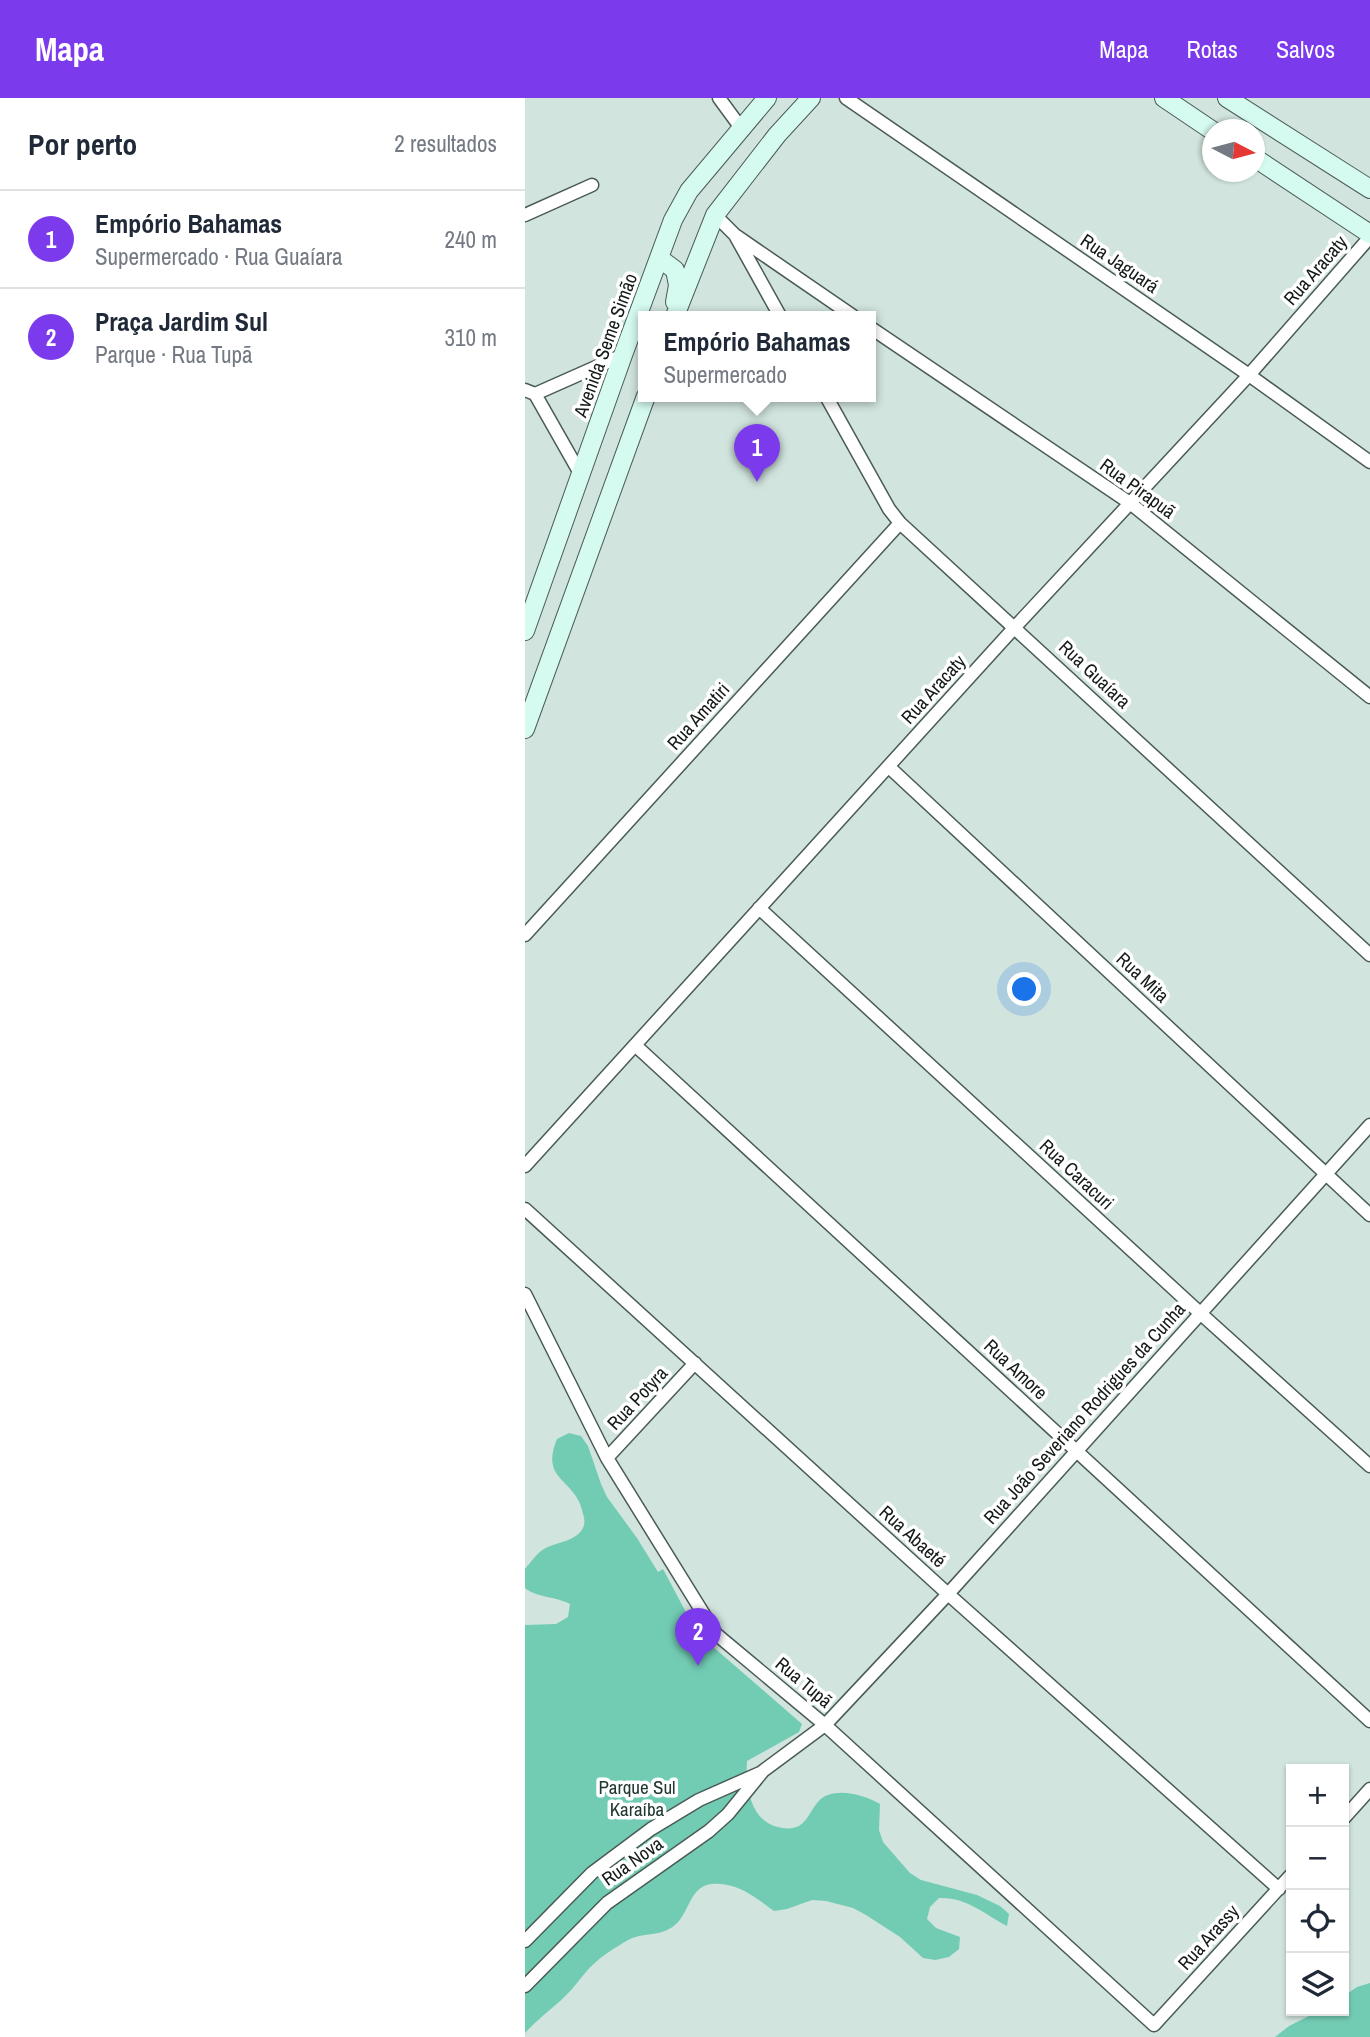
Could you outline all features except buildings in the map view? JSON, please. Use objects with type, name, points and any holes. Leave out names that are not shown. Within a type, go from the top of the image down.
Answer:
[{"type":"main road","name":"Avenida Seme Simão","points":[[639,311],[673,220],[689,191],[767,98]]},
{"type":"main road","points":[[676,311],[715,215],[777,135],[811,98]]},
{"type":"main road","points":[[1227,98],[1370,189]]},
{"type":"main road","points":[[1165,99],[1202,124]]},
{"type":"main road","points":[[1265,165],[1370,235]]},
{"type":"main road","points":[[659,258],[675,270],[678,285],[675,311]]},
{"type":"main road","name":"Avenida Seme Simão","points":[[525,631],[638,315]]},
{"type":"main road","points":[[525,729],[531,689],[644,402]]},
{"type":"street","points":[[719,98],[741,128]]},
{"type":"street","name":"Rua Jaguará","points":[[846,98],[1249,374],[1370,462]]},
{"type":"street","points":[[525,215],[592,184]]},
{"type":"street","points":[[715,215],[735,236],[846,311]]},
{"type":"street","name":"Rua Aracaty","points":[[525,1166],[1249,374],[1370,235]]},
{"type":"street","points":[[735,236],[777,311]]},
{"type":"street","name":"Rua Pirapuã","points":[[876,331],[1130,503],[1370,697]]},
{"type":"street","points":[[580,475],[530,392],[623,355]]},
{"type":"street","name":"Rua Guaíara","points":[[829,402],[889,509],[900,523],[1370,955]]},
{"type":"street","name":"Rua Amatiri","points":[[525,934],[900,523]]},
{"type":"street","name":"Rua Mita","points":[[889,767],[1370,1215]]},
{"type":"street","name":"Rua Caracuri","points":[[759,908],[1370,1466]]},
{"type":"street","name":"Rua Amore","points":[[636,1046],[1370,1721]]},
{"type":"street","name":"Rua João Severiano Rodrigues da Cunha","points":[[825,1725],[949,1594],[1370,1125]]},
{"type":"street","name":"Rua Abaeté","points":[[525,1209],[1279,1889]]},
{"type":"street","name":"Rua Tupã","points":[[525,1294],[607,1458],[716,1634],[825,1725],[1154,2025]]},
{"type":"street","name":"Rua Potyra","points":[[607,1458],[695,1363]]},
{"type":"street","name":"Rua Nova","points":[[525,1941],[592,1873],[651,1829],[699,1800],[763,1771],[825,1725]]},
{"type":"street","name":"Rua Nova","points":[[525,1986],[607,1903],[728,1814],[763,1771]]},
{"type":"street","points":[[1349,1812],[1370,1789]]},
{"type":"street","name":"Rua Arassy","points":[[1154,2025],[1286,1881]]},
{"type":"green space","name":"Parque Sul Karaíba","points":[[569,1433],[581,1436],[588,1446],[607,1497],[658,1572],[663,1569],[697,1633],[802,1724],[799,1732],[747,1761],[751,1801],[761,1818],[778,1827],[791,1828],[803,1823],[823,1797],[834,1793],[848,1793],[874,1801],[880,1804],[879,1830],[883,1842],[910,1873],[921,1880],[977,1895],[1000,1906],[1009,1914],[1007,1926],[967,1903],[939,1898],[930,1907],[927,1919],[936,1928],[960,1937],[959,1949],[949,1957],[935,1960],[923,1958],[900,1937],[853,1908],[812,1900],[774,1911],[737,1888],[711,1884],[697,1891],[681,1918],[669,1929],[633,1938],[601,1958],[567,1995],[525,2033],[525,1625],[556,1624],[568,1617],[570,1604],[535,1594],[525,1588],[525,1569],[541,1551],[578,1535],[584,1525],[579,1502],[553,1464],[557,1439]]},
{"type":"green space","points":[[1370,1983],[1370,2037],[1275,2037],[1309,2016],[1349,2016],[1349,1993]]},
{"type":"place","name":"Empório Bahamas","points":[[757,482]]},
{"type":"place","name":"Praça Jardim Sul","points":[[698,1666]]}]
